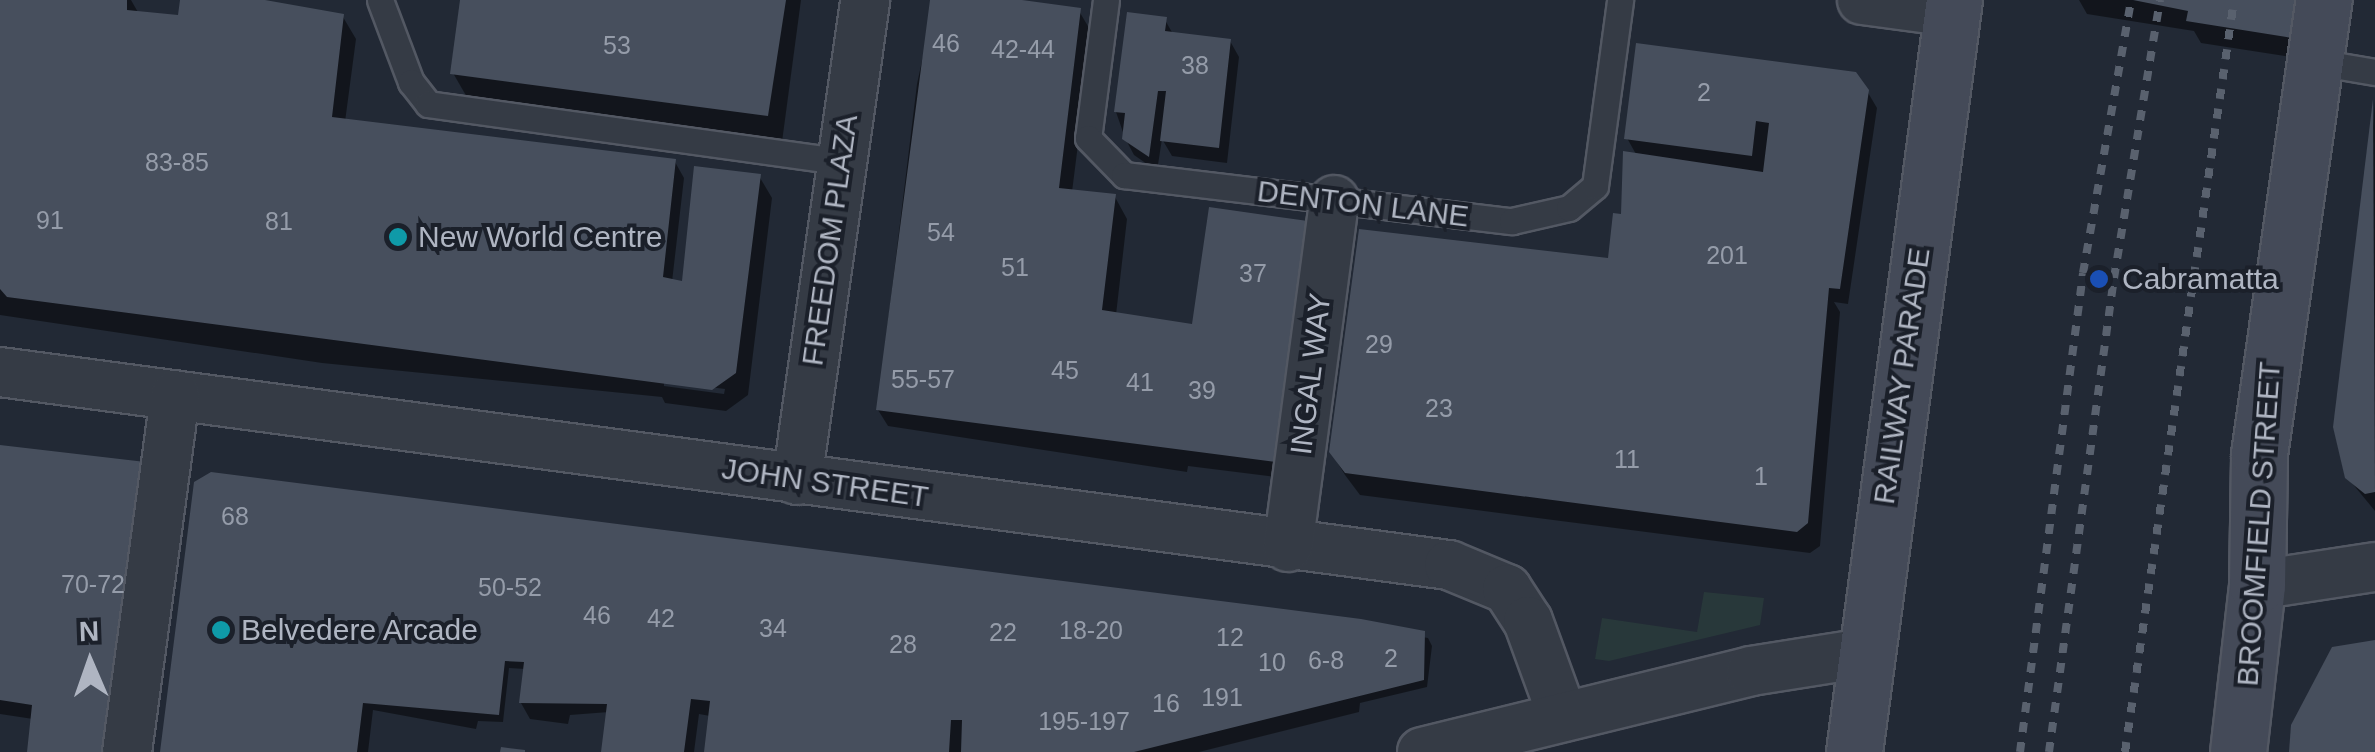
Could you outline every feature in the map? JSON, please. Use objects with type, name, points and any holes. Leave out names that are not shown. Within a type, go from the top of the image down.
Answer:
[{"type":"street","name":"FREEDOM PLAZA","points":[[797,480],[864,0]]},
{"type":"street","points":[[1862,0],[1953,6]]},
{"type":"street","name":"BROOMFIELD STREET","points":[[2238,752],[2257,585],[2259,454],[2324,0]]},
{"type":"street","name":"RAILWAY PARADE","points":[[1854,752],[1953,6]]},
{"type":"street","name":"INGAL WAY","points":[[1288,547],[1334,200]]},
{"type":"street","name":"JOHN STREET","points":[[0,372],[1288,547],[1448,565],[1507,589],[1528,621],[1563,718]]},
{"type":"street","points":[[127,752],[175,395]]},
{"type":"street","points":[[2257,585],[2375,567]]},
{"type":"street","points":[[1422,752],[1768,667],[1865,653]]},
{"type":"lane","points":[[380,0],[410,82],[428,104],[841,161]]},
{"type":"lane","name":"DENTON LANE","points":[[1106,0],[1088,138],[1124,175],[1512,221],[1569,208],[1595,186],[1620,0]]},
{"type":"lane","points":[[2316,62],[2375,72]]},
{"type":"shaded area","points":[[1704,592],[1764,598],[1760,625],[1609,661],[1595,659],[1602,618],[1697,632]]},
{"type":"building","points":[[0,0],[127,0],[127,10],[178,15],[180,0],[265,0],[344,14],[332,117],[676,159],[663,277],[682,281],[694,166],[761,174],[736,373],[712,390],[7,297],[0,289]]},
{"type":"building","points":[[460,0],[786,0],[768,116],[450,74]]},
{"type":"building","points":[[930,0],[1022,0],[1081,8],[1059,188],[1116,194],[1102,310],[1192,324],[1209,207],[1315,222],[1284,463],[876,410]]},
{"type":"building","points":[[2133,0],[2298,0],[2292,38],[2186,21],[2188,11]]},
{"type":"building","points":[[1127,12],[1167,17],[1165,31],[1231,39],[1219,148],[1160,141],[1166,91],[1158,91],[1149,157],[1122,139],[1125,113],[1114,112]]},
{"type":"building","points":[[1636,43],[1856,72],[1869,90],[1840,289],[1829,288],[1808,523],[1797,532],[1345,473],[1329,452],[1359,229],[1608,258],[1613,213],[1621,214],[1623,151],[1763,172],[1769,123],[1756,121],[1752,156],[1624,139]]},
{"type":"building","points":[[2373,99],[2375,492],[2365,494],[2345,478],[2333,427]]},
{"type":"building","points":[[0,445],[154,463],[116,752],[27,752],[32,705],[0,700]]},
{"type":"building","points":[[211,472],[1361,619],[1425,631],[1424,680],[1134,752],[961,752],[962,720],[951,720],[949,752],[704,752],[710,701],[691,699],[684,752],[601,752],[607,704],[519,703],[524,662],[505,661],[499,715],[363,703],[357,752],[160,752],[194,482]]},
{"type":"building","points":[[2375,640],[2375,752],[2289,752],[2291,725],[2332,647]]},
{"type":"building","points":[[501,747],[525,750],[525,752],[500,752]]},
{"type":"railway","points":[[2020,752],[2083,273],[2131,0]]},
{"type":"railway","points":[[2049,752],[2114,278],[2160,0]]},
{"type":"railway","points":[[2125,752],[2234,0]]},
{"type":"place","name":"New World Centre","points":[[398,237]]},
{"type":"place","name":"Cabramatta","points":[[2099,279]]},
{"type":"place","name":"Belvedere Arcade","points":[[221,630]]}]
